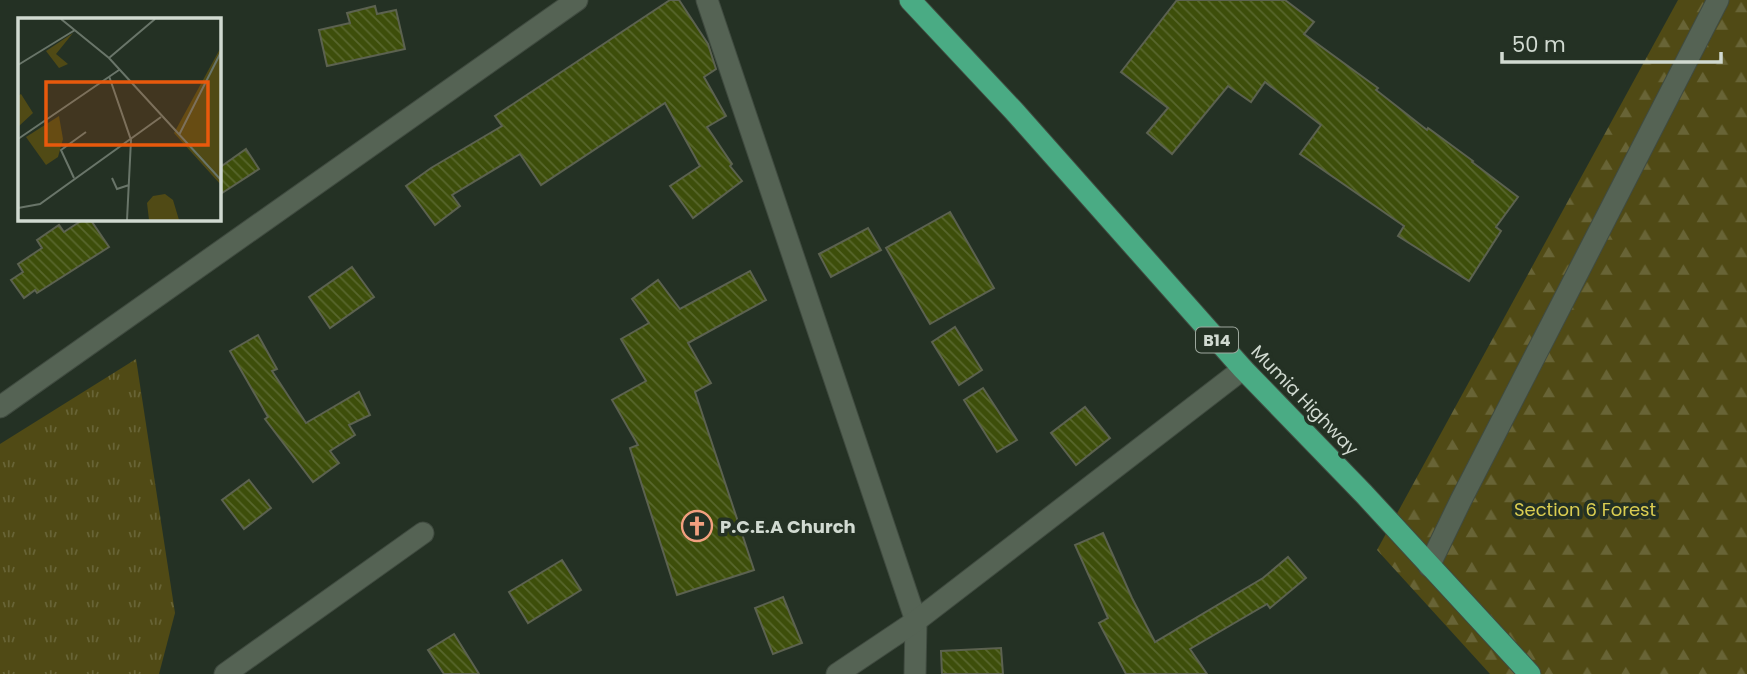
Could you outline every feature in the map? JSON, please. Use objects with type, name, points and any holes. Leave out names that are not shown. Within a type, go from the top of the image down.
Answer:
[{"type":"highway","name":"Mumia Highway","points":[[910,0],[1014,111],[1243,369],[1364,494],[1530,674]]},
{"type":"street","points":[[0,407],[577,0]]},
{"type":"street","points":[[707,0],[916,621],[915,674]]},
{"type":"street","points":[[1429,566],[1718,0]]},
{"type":"street","points":[[838,674],[916,621],[1243,369]]},
{"type":"street","points":[[225,674],[423,533]]},
{"type":"green space","name":"Section 6 Forest","points":[[1678,0],[1747,0],[1747,674],[1490,674],[1377,550]]},
{"type":"green space","points":[[136,359],[175,613],[159,674],[0,674],[0,444]]},
{"type":"building","points":[[670,0],[679,0],[708,44],[716,69],[704,77],[726,116],[707,127],[742,181],[693,218],[670,186],[700,166],[665,103],[541,185],[520,154],[452,195],[460,206],[435,225],[406,186],[502,126],[495,116]]},
{"type":"building","points":[[1177,0],[1285,0],[1314,22],[1304,34],[1518,197],[1496,227],[1501,231],[1469,281],[1398,236],[1404,226],[1300,154],[1321,125],[1265,82],[1251,102],[1228,86],[1172,154],[1147,133],[1168,108],[1121,72]]},
{"type":"building","points":[[375,6],[377,14],[396,10],[405,49],[327,66],[319,30],[350,23],[347,13]]},
{"type":"building","points":[[246,149],[259,169],[220,194],[220,167]]},
{"type":"building","points":[[950,212],[994,288],[930,324],[886,248]]},
{"type":"building","points":[[82,220],[91,220],[109,247],[37,293],[35,290],[24,298],[11,280],[23,272],[18,264],[42,248],[37,240],[59,225],[64,232]]},
{"type":"building","points":[[868,228],[881,250],[831,277],[819,254]]},
{"type":"building","points":[[352,267],[374,297],[330,328],[309,297]]},
{"type":"building","points":[[750,271],[766,300],[688,343],[711,383],[695,392],[754,570],[677,595],[630,448],[638,445],[612,400],[646,381],[621,339],[649,323],[632,299],[658,280],[680,309]]},
{"type":"building","points":[[955,327],[982,370],[959,385],[932,342]]},
{"type":"building","points":[[258,335],[277,369],[272,371],[306,423],[359,392],[370,415],[349,425],[355,435],[330,451],[339,463],[313,482],[265,419],[268,417],[230,351]]},
{"type":"building","points":[[983,388],[1017,440],[997,452],[964,400]]},
{"type":"building","points":[[1085,407],[1110,438],[1076,465],[1051,433]]},
{"type":"building","points":[[249,480],[271,508],[244,529],[222,500]]},
{"type":"building","points":[[1103,533],[1155,642],[1263,578],[1288,557],[1306,578],[1270,608],[1267,604],[1190,649],[1207,674],[1126,674],[1099,623],[1108,618],[1075,545]]},
{"type":"building","points":[[562,560],[581,590],[528,623],[509,592]]},
{"type":"building","points":[[783,597],[802,643],[773,654],[755,608]]},
{"type":"building","points":[[454,634],[479,674],[444,674],[428,650]]},
{"type":"building","points":[[1001,648],[1003,674],[942,674],[941,651]]},
{"type":"place","name":"P.C.E.A Church","points":[[697,526]]}]
